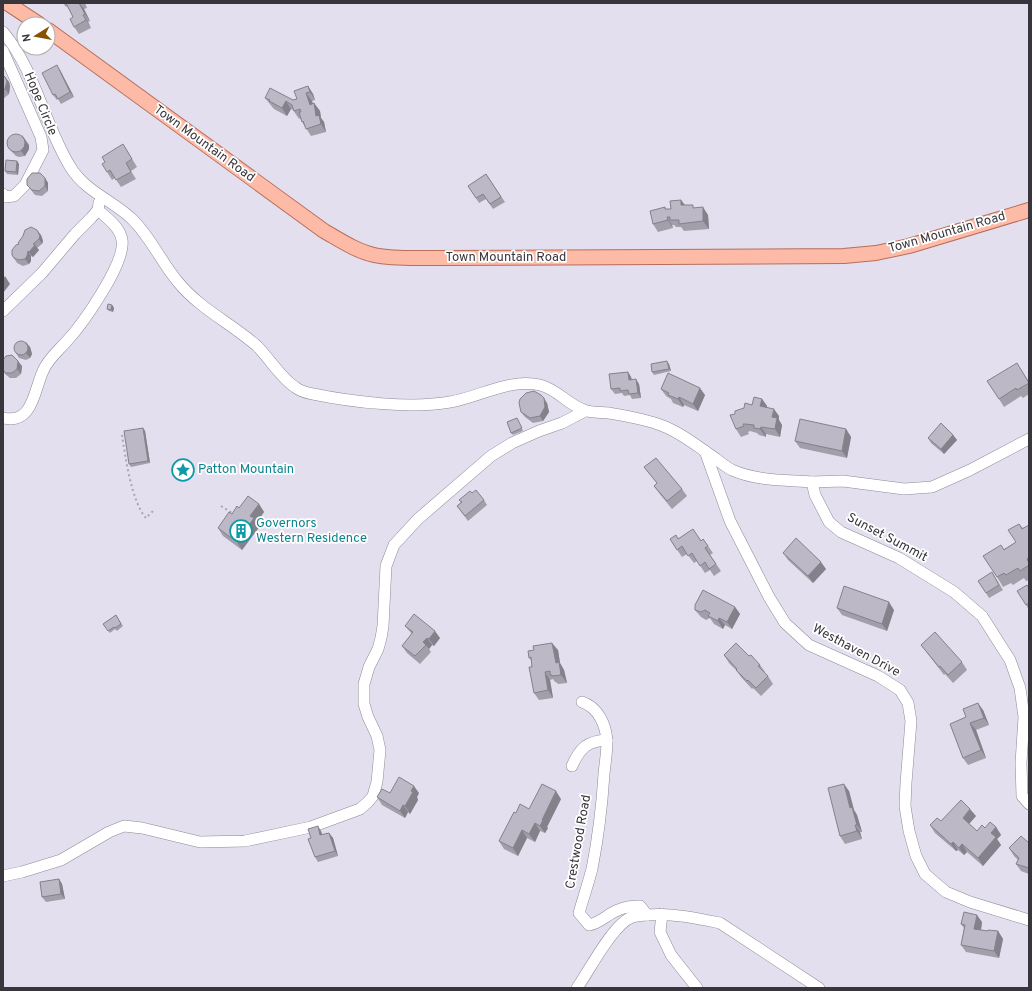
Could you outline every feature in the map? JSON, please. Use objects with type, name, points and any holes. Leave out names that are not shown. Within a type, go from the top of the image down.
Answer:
[{"type":"main road","points":[[7,3],[27,16]]},
{"type":"main road","name":"Town Mountain Road","points":[[56,36],[324,231],[360,250],[374,255],[391,258],[844,256],[876,253],[909,246],[1029,210]]},
{"type":"street","points":[[3,32],[12,42],[25,67],[62,151],[72,169],[84,184],[127,214],[137,224],[187,293],[198,303],[248,338],[266,356],[285,379],[301,391],[379,403],[429,404],[451,402],[519,384],[533,384],[551,389],[572,405],[585,411],[630,417],[661,425],[677,432],[730,469],[762,479],[812,482],[843,481],[904,488],[932,487],[970,470],[1029,440]]},
{"type":"street","name":"Hope Circle","points":[[3,51],[38,131],[43,150],[25,185],[14,196],[5,197],[3,194]]},
{"type":"street","points":[[3,311],[42,273],[75,234],[98,210],[100,196]]},
{"type":"street","points":[[3,418],[15,419],[21,417],[30,406],[47,363],[65,343],[91,308],[113,272],[122,248],[122,240],[118,229],[98,210]]},
{"type":"street","points":[[3,876],[61,860],[109,832],[124,826],[142,828],[200,842],[245,841],[311,827],[360,809],[373,796],[377,782],[380,750],[377,736],[364,704],[363,692],[365,678],[378,649],[381,638],[386,566],[394,545],[418,519],[491,456],[512,443],[562,423],[585,411]]},
{"type":"street","name":"Westhaven Drive","points":[[705,452],[730,521],[769,597],[785,623],[809,644],[878,676],[900,690],[908,703],[911,720],[905,806],[908,832],[916,856],[925,874],[946,892],[970,902],[1029,920]]},
{"type":"street","name":"Sunset Summit","points":[[812,482],[814,495],[830,522],[841,532],[899,558],[954,592],[982,616],[1010,660],[1020,688],[1024,717],[1021,763],[1022,796],[1029,804]]},
{"type":"street","points":[[572,766],[578,752],[584,747],[597,740],[607,740],[604,726],[598,713],[589,704],[582,702]]},
{"type":"street","name":"Crestwood Road","points":[[607,740],[604,786],[592,869],[579,913],[589,925],[597,924],[617,910],[626,907],[640,906],[647,914]]},
{"type":"street","name":"Crestwood Road","points":[[577,988],[617,929],[631,917],[647,914],[662,914],[720,923],[819,988]]},
{"type":"street","points":[[662,914],[660,932],[671,955],[697,988]]},
{"type":"path","points":[[122,435],[127,467],[138,506],[146,518],[154,510]]},
{"type":"path","points":[[221,506],[240,518]]},
{"type":"building","points":[[66,3],[79,3],[85,14],[83,15],[86,20],[74,27],[70,19],[73,17]]},
{"type":"building","points":[[57,65],[70,92],[58,99],[55,94],[53,95],[42,73]]},
{"type":"building","points":[[3,75],[7,81],[3,91]]},
{"type":"building","points":[[308,86],[310,92],[306,93],[310,105],[314,103],[316,116],[319,115],[321,124],[306,129],[299,112],[301,112],[300,109],[294,111],[292,105],[286,101],[282,108],[265,98],[270,88],[293,100],[297,99],[294,91]]},
{"type":"building","points":[[12,134],[20,134],[25,139],[23,150],[20,152],[12,152],[7,147],[7,139]]},
{"type":"building","points":[[123,144],[132,159],[126,163],[131,172],[116,180],[110,170],[107,172],[102,164],[105,162],[102,157]]},
{"type":"building","points":[[6,160],[17,161],[16,172],[5,171]]},
{"type":"building","points":[[32,173],[40,173],[45,178],[45,186],[39,191],[32,190],[27,185],[27,179]]},
{"type":"building","points":[[486,174],[501,197],[490,204],[483,194],[476,198],[468,186]]},
{"type":"building","points":[[681,200],[681,205],[693,205],[693,208],[703,207],[703,221],[679,224],[679,220],[670,220],[670,217],[667,217],[668,220],[653,224],[650,211],[665,207],[665,209],[671,209],[670,201]]},
{"type":"building","points":[[31,227],[37,230],[40,236],[39,239],[33,244],[35,245],[29,252],[28,251],[25,259],[19,260],[14,258],[12,255],[12,250],[19,244],[18,243],[25,230]]},
{"type":"building","points":[[108,304],[112,305],[111,310],[107,309]]},
{"type":"building","points":[[21,341],[26,343],[28,348],[26,353],[21,355],[16,353],[14,348],[16,343]]},
{"type":"building","points":[[12,355],[18,361],[17,369],[12,373],[6,373],[3,370],[3,360],[6,356]]},
{"type":"building","points":[[667,361],[669,369],[652,372],[651,364]]},
{"type":"building","points":[[1017,363],[1029,383],[1017,390],[1016,388],[999,399],[987,381]]},
{"type":"building","points":[[628,372],[629,380],[636,379],[638,393],[629,394],[628,390],[620,391],[620,388],[611,389],[609,374]]},
{"type":"building","points":[[668,373],[700,388],[693,404],[679,397],[678,399],[668,395],[669,393],[661,389]]},
{"type":"building","points":[[534,391],[544,398],[545,407],[540,416],[530,418],[521,412],[519,403],[520,399],[526,393]]},
{"type":"building","points":[[754,397],[762,399],[760,406],[774,409],[772,417],[777,418],[775,429],[761,427],[760,429],[754,428],[754,425],[743,424],[744,426],[736,429],[730,415],[735,414],[735,411],[744,408],[745,403],[752,405]]},
{"type":"building","points":[[517,418],[522,428],[511,433],[507,422]]},
{"type":"building","points":[[800,419],[846,429],[842,451],[795,441]]},
{"type":"building","points":[[941,423],[953,435],[941,449],[928,438]]},
{"type":"building","points":[[143,428],[148,461],[129,464],[124,431]]},
{"type":"building","points":[[656,458],[682,489],[667,501],[654,486],[657,483],[644,467]]},
{"type":"building","points":[[476,490],[484,500],[465,516],[457,506],[462,502],[459,500],[470,491],[472,493]]},
{"type":"building","points":[[248,496],[259,504],[250,516],[254,518],[237,542],[218,528],[229,512],[232,514],[237,506],[239,508]]},
{"type":"building","points":[[1019,524],[1022,529],[1029,525],[1029,558],[1027,559],[1029,565],[1020,571],[1018,568],[1006,575],[1004,573],[997,577],[983,556],[1001,545],[1004,550],[1016,542],[1008,530]]},
{"type":"building","points":[[693,529],[701,541],[703,539],[708,546],[705,548],[716,564],[709,569],[705,562],[700,566],[692,553],[688,556],[682,546],[677,550],[670,539],[676,535],[678,539]]},
{"type":"building","points":[[796,538],[821,562],[808,576],[783,553]]},
{"type":"building","points":[[992,572],[999,585],[986,593],[978,581]]},
{"type":"building","points":[[1027,585],[1029,588],[1029,603],[1026,605],[1017,591]]},
{"type":"building","points":[[844,586],[889,602],[882,624],[837,608]]},
{"type":"building","points":[[703,590],[735,607],[727,622],[719,618],[718,621],[708,616],[710,613],[705,610],[701,612],[695,610],[695,605]]},
{"type":"building","points":[[414,614],[435,631],[429,639],[427,638],[423,642],[426,645],[415,656],[402,646],[413,632],[405,626]]},
{"type":"building","points":[[116,615],[121,624],[108,631],[103,624]]},
{"type":"building","points":[[935,632],[962,662],[948,675],[940,666],[939,667],[921,645]]},
{"type":"building","points":[[552,643],[556,663],[559,662],[561,675],[552,676],[550,675],[550,671],[545,672],[548,690],[534,693],[529,667],[532,667],[531,657],[529,658],[528,651],[534,650],[533,646]]},
{"type":"building","points":[[736,643],[749,656],[751,655],[760,665],[758,666],[768,676],[756,688],[736,670],[737,669],[724,655]]},
{"type":"building","points":[[978,703],[984,718],[970,723],[981,750],[963,758],[950,724],[966,717],[963,709]]},
{"type":"building","points":[[399,777],[414,786],[411,791],[413,792],[405,806],[403,805],[400,811],[377,797],[382,789],[390,793]]},
{"type":"building","points":[[542,784],[556,791],[540,826],[535,823],[529,834],[522,830],[513,848],[499,841],[514,812],[516,813],[520,804],[529,809]]},
{"type":"building","points":[[844,784],[850,808],[852,807],[857,825],[855,825],[857,831],[840,836],[828,788]]},
{"type":"building","points":[[961,800],[970,809],[963,818],[977,831],[982,825],[985,828],[990,822],[996,827],[991,833],[996,837],[978,858],[962,844],[959,848],[953,842],[951,844],[930,825],[937,818],[941,821]]},
{"type":"building","points":[[318,826],[320,835],[329,833],[335,851],[315,857],[308,839],[311,838],[308,829]]},
{"type":"building","points":[[1021,836],[1029,843],[1029,868],[1016,864],[1019,858],[1009,848]]},
{"type":"building","points":[[59,879],[61,894],[42,897],[40,882]]},
{"type":"building","points":[[964,912],[977,915],[974,929],[998,931],[994,951],[961,945],[965,925],[961,924]]},
{"type":"place","name":"Patton Mountain","points":[[183,470]]},
{"type":"place","name":"Governors Western Residence","points":[[241,531]]}]
